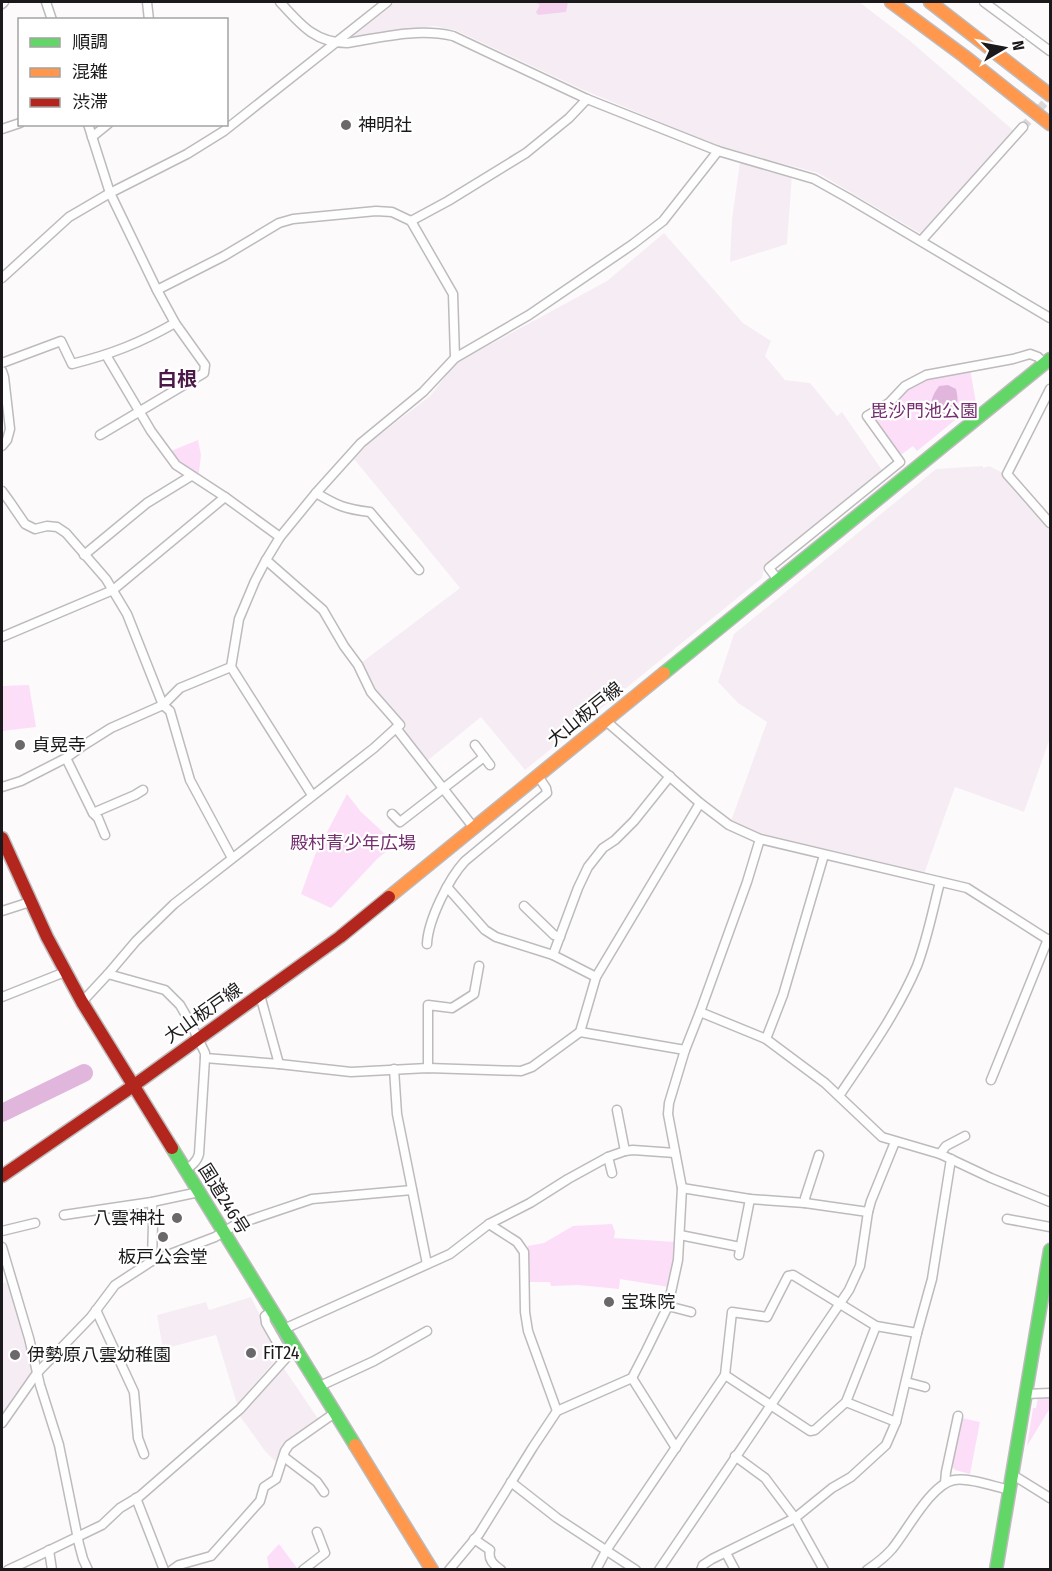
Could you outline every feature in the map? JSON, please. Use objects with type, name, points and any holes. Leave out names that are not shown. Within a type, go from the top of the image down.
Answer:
[{"type":"main road","points":[[891,2],[1050,124]]},
{"type":"main road","points":[[930,2],[1050,95]]},
{"type":"main road","name":"大山板戸線","points":[[2,1176],[133,1086],[340,937],[1048,361]]},
{"type":"main road","name":"国道246号","points":[[2,838],[30,902],[82,1002],[432,1569]]},
{"type":"main road","points":[[996,1569],[1050,1250]]},
{"type":"street","points":[[46,2],[51,18]]},
{"type":"street","points":[[147,2],[149,18]]},
{"type":"street","points":[[280,2],[298,22],[313,34],[336,43],[419,32],[438,32],[453,36],[587,99],[718,151],[814,179],[1050,318]]},
{"type":"street","points":[[2,278],[69,217],[110,193],[187,154],[224,131],[387,2]]},
{"type":"street","points":[[984,2],[1050,51]]},
{"type":"street","points":[[411,221],[526,153],[569,118],[587,99]]},
{"type":"street","points":[[2,129],[18,124]]},
{"type":"street","points":[[89,126],[110,193],[157,290],[175,323],[205,365],[204,373],[100,435]]},
{"type":"street","points":[[92,137],[106,126]]},
{"type":"street","points":[[921,241],[1023,127]]},
{"type":"street","points":[[312,795],[231,667],[239,619],[255,581],[280,537],[361,443],[423,392],[455,358],[529,315],[663,221],[718,151]]},
{"type":"street","points":[[157,290],[224,256],[279,222],[376,211],[392,212],[411,221],[453,294],[455,358]]},
{"type":"street","points":[[2,363],[61,341],[72,363],[106,355],[147,339],[175,323]]},
{"type":"street","points":[[778,580],[769,568],[900,462],[867,416],[889,403],[905,386],[926,375],[1030,354],[1048,361]]},
{"type":"street","points":[[106,355],[151,431],[176,465],[280,537]]},
{"type":"street","points":[[2,371],[10,429],[7,440],[2,446]]},
{"type":"street","points":[[1050,389],[1007,474],[1050,523]]},
{"type":"street","points":[[84,555],[147,503],[191,476]]},
{"type":"street","points":[[2,491],[25,524],[35,529],[47,526],[57,527],[66,533],[113,590],[126,614],[163,705],[170,711],[190,780],[232,858]]},
{"type":"street","points":[[316,493],[348,509],[370,512],[419,570]]},
{"type":"street","points":[[2,636],[113,590],[225,497]]},
{"type":"street","points":[[2,507],[10,502]]},
{"type":"street","points":[[82,1002],[136,941],[174,904],[374,748],[400,725],[371,692],[358,664],[344,646],[323,610],[266,560]]},
{"type":"street","points":[[2,787],[21,781],[66,758],[106,731],[163,705],[180,688],[231,667]]},
{"type":"street","points":[[606,721],[700,803],[729,825],[760,839],[967,888],[1049,940],[991,1080]]},
{"type":"street","points":[[396,728],[474,828]]},
{"type":"street","points":[[475,745],[490,765]]},
{"type":"street","points":[[392,814],[402,824],[484,757]]},
{"type":"street","points":[[66,758],[105,835]]},
{"type":"street","points":[[427,944],[428,934],[456,871],[465,861],[547,794],[538,776]]},
{"type":"street","points":[[553,955],[588,867],[603,848],[615,840],[634,821],[670,776]]},
{"type":"street","points":[[93,813],[143,790]]},
{"type":"street","points":[[205,1058],[351,1072],[428,1068],[520,1071],[532,1067],[580,1032],[596,976],[700,803]]},
{"type":"street","points":[[449,1569],[479,1534],[557,1411],[632,1378],[668,1306],[678,1260],[682,1188],[668,1114],[669,1103],[685,1050],[747,882],[760,839]]},
{"type":"street","points":[[766,1040],[783,995],[824,855]]},
{"type":"street","points":[[839,1096],[883,1030],[907,988],[918,964],[939,882]]},
{"type":"street","points":[[447,887],[485,930],[496,937],[553,955],[596,976]]},
{"type":"street","points":[[2,910],[30,902]]},
{"type":"street","points":[[524,906],[554,935],[560,937]]},
{"type":"street","points":[[428,1068],[428,1001],[452,1008],[474,994],[474,978],[479,966]]},
{"type":"street","points":[[2,997],[65,972]]},
{"type":"street","points":[[108,974],[165,990],[180,1005],[205,1053],[199,1154],[198,1159],[185,1170]]},
{"type":"street","points":[[260,995],[279,1064]]},
{"type":"street","points":[[700,1012],[766,1040],[825,1083],[882,1137],[940,1154],[1050,1202]]},
{"type":"street","points":[[580,1032],[685,1050]]},
{"type":"street","points":[[394,1070],[397,1114],[427,1264]]},
{"type":"street","points":[[617,1110],[625,1151]]},
{"type":"street","points":[[940,1154],[946,1146],[965,1136]]},
{"type":"street","points":[[658,1569],[841,1303],[857,1275],[868,1212],[895,1142]]},
{"type":"street","points":[[284,1329],[450,1254],[489,1224],[530,1203],[608,1157],[625,1151],[675,1153]]},
{"type":"street","points":[[805,1203],[819,1155]]},
{"type":"street","points":[[608,1157],[612,1173]]},
{"type":"street","points":[[701,1569],[712,1559],[795,1518],[832,1488],[851,1477],[886,1445],[896,1422],[934,1269],[951,1159]]},
{"type":"street","points":[[682,1188],[750,1199],[805,1203],[868,1212]]},
{"type":"street","points":[[2,1423],[37,1373],[96,1310],[115,1285],[152,1261],[205,1241],[243,1222],[312,1199],[412,1190]]},
{"type":"street","points":[[64,1215],[152,1202],[199,1192]]},
{"type":"street","points":[[680,1235],[740,1251],[750,1199]]},
{"type":"street","points":[[152,1202],[152,1261]]},
{"type":"street","points":[[1007,1220],[1050,1227]]},
{"type":"street","points":[[2,1231],[35,1223]]},
{"type":"street","points":[[489,1224],[517,1242],[524,1252],[525,1312],[528,1331],[557,1411]]},
{"type":"street","points":[[2,1246],[59,1445],[77,1537],[88,1569]]},
{"type":"street","points":[[596,1569],[607,1549],[725,1375],[732,1312],[767,1317],[788,1276],[793,1275],[876,1326],[917,1333]]},
{"type":"street","points":[[668,1306],[691,1312]]},
{"type":"street","points":[[96,1310],[134,1392],[138,1438],[144,1454]]},
{"type":"street","points":[[8,1569],[21,1567],[49,1550],[102,1525],[240,1408],[286,1358],[266,1323],[265,1316],[273,1311]]},
{"type":"street","points":[[725,1375],[810,1431],[814,1430],[846,1402],[876,1326]]},
{"type":"street","points":[[320,1386],[374,1361],[427,1331]]},
{"type":"street","points":[[632,1378],[675,1448]]},
{"type":"street","points":[[906,1382],[925,1387]]},
{"type":"street","points":[[1026,1394],[1050,1393]]},
{"type":"street","points":[[846,1402],[896,1422]]},
{"type":"street","points":[[172,1569],[179,1564],[211,1556],[260,1501],[264,1487],[276,1479],[289,1445],[336,1412]]},
{"type":"street","points":[[945,1484],[945,1472],[958,1416]]},
{"type":"street","points":[[735,1456],[765,1478],[795,1518],[824,1569]]},
{"type":"street","points":[[284,1457],[317,1482],[324,1492]]},
{"type":"street","points":[[1013,1475],[1050,1497]]},
{"type":"street","points":[[867,1569],[892,1549],[932,1494],[945,1484],[963,1480],[1010,1490]]},
{"type":"street","points":[[511,1482],[557,1518],[636,1569]]},
{"type":"street","points":[[136,1498],[164,1569]]},
{"type":"street","points":[[303,1569],[325,1553],[317,1532]]},
{"type":"street","points":[[474,1539],[490,1550],[489,1555],[493,1564],[501,1569]]},
{"type":"street","points":[[49,1550],[52,1569]]},
{"type":"street","points":[[726,1553],[735,1569]]},
{"type":"shaded area","points":[[393,2],[859,2],[909,40],[1013,130],[923,235],[818,173],[721,147],[581,89],[455,30],[434,26],[349,38]]},
{"type":"shaded area","points":[[535,2],[568,2],[566,12],[538,15],[536,12],[540,5]]},
{"type":"shaded area","points":[[740,162],[792,175],[787,244],[730,262],[732,219]]},
{"type":"shaded area","points":[[664,233],[743,323],[771,341],[765,356],[785,380],[810,383],[837,416],[842,412],[882,470],[764,567],[762,578],[525,770],[481,717],[427,761],[404,732],[405,727],[399,717],[374,691],[361,663],[460,588],[354,459],[369,443],[430,396],[456,363],[607,281]]},
{"type":"shaded area","points":[[948,385],[956,389],[957,401],[955,407],[947,415],[933,407],[932,400],[939,386]]},
{"type":"shaded area","points":[[983,466],[983,468],[989,466],[1003,473],[1050,527],[1050,738],[1024,812],[955,787],[924,874],[762,836],[731,821],[767,722],[738,703],[718,682],[734,634],[936,469]]},
{"type":"shaded area","name":"伊勢原八雲幼稚園","points":[[8,1282],[33,1372],[2,1415],[2,1283]]},
{"type":"shaded area","points":[[251,1297],[280,1355],[237,1404],[216,1335],[163,1349],[157,1315],[206,1302],[209,1310]]},
{"type":"shaded area","points":[[283,1367],[319,1420],[282,1448],[275,1461],[239,1415]]},
{"type":"green space","name":"毘沙門池公園","points":[[970,369],[976,403],[917,451],[913,446],[902,454],[897,454],[874,420],[877,415],[892,406],[907,390],[927,377]]},
{"type":"green space","points":[[198,440],[201,455],[199,477],[171,451]]},
{"type":"green space","points":[[29,685],[36,727],[2,731],[2,686]]},
{"type":"green space","name":"殿村青少年広場","points":[[347,794],[361,812],[396,844],[378,858],[331,908],[301,894],[315,855]]},
{"type":"green space","points":[[612,1224],[615,1232],[614,1238],[676,1242],[669,1287],[620,1279],[619,1289],[578,1285],[551,1286],[550,1282],[529,1282],[528,1246],[544,1243],[573,1226]]},
{"type":"green space","points":[[1050,1397],[1050,1408],[1027,1446],[1033,1408],[1036,1408],[1038,1398]]},
{"type":"green space","points":[[962,1418],[980,1422],[970,1474],[955,1470],[952,1466]]},
{"type":"green space","points":[[279,1544],[297,1568],[269,1569],[267,1557]]},
{"type":"waterway","points":[[2,1113],[84,1073]]},
{"type":"tunnel","points":[[1023,127],[1050,97]]},
{"type":"traffic: fast","points":[[664,673],[1050,359]]},
{"type":"traffic: fast","points":[[172,1148],[355,1445]]},
{"type":"traffic: fast","points":[[996,1570],[1050,1250]]},
{"type":"traffic: slow","points":[[891,2],[1050,124]]},
{"type":"traffic: slow","points":[[930,2],[1050,95]]},
{"type":"traffic: slow","points":[[389,897],[664,673]]},
{"type":"traffic: slow","points":[[355,1445],[432,1570]]},
{"type":"traffic: jam","points":[[2,838],[47,937],[82,1002],[172,1148]]},
{"type":"traffic: jam","points":[[133,1086],[340,937],[389,897]]},
{"type":"traffic: jam","points":[[2,1176],[133,1086]]},
{"type":"place","name":"神明社","points":[[346,125]]},
{"type":"place","name":"貞晃寺","points":[[20,745]]},
{"type":"place","name":"八雲神社","points":[[177,1218]]},
{"type":"place","name":"板戸公会堂","points":[[163,1237]]},
{"type":"place","name":"宝珠院","points":[[609,1302]]},
{"type":"place","name":"FiT24","points":[[251,1353]]},
{"type":"place","name":"伊勢原八雲幼稚園","points":[[15,1355]]},
{"type":"district","name":"白根","points":[[177,379]]}]
